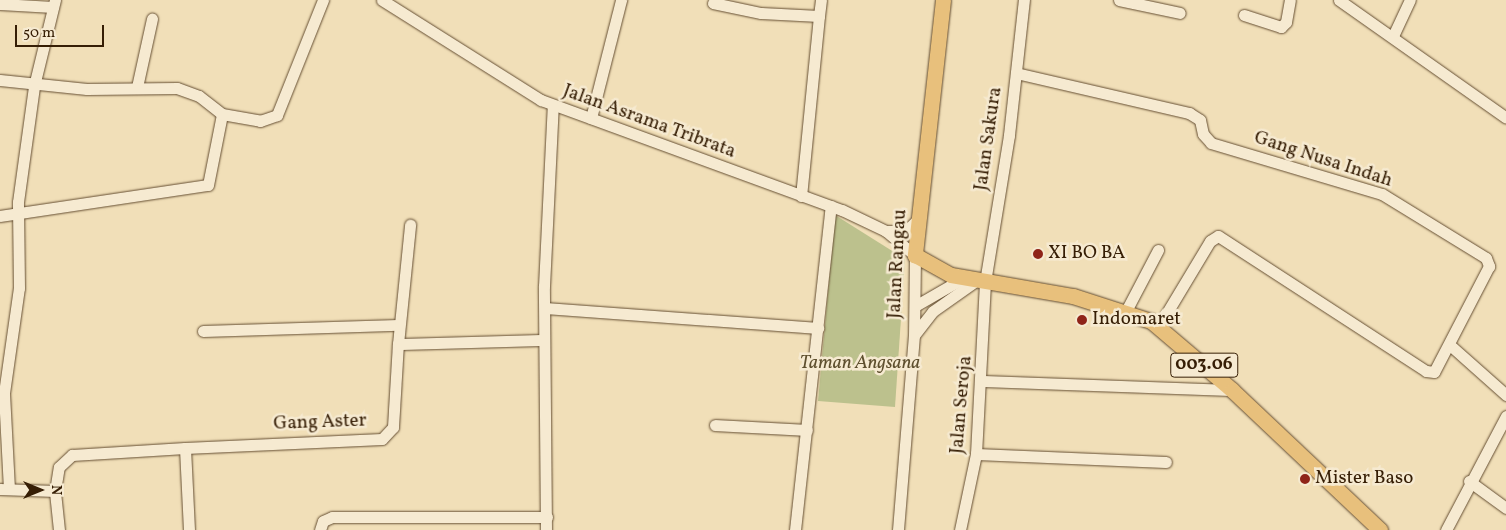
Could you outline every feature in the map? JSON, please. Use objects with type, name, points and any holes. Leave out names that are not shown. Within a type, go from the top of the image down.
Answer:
[{"type":"main road","name":"Jalan Rangau","points":[[918,238],[943,0]]},
{"type":"main road","name":"003.06","points":[[918,238],[951,275],[1126,310],[1159,326],[1232,390],[1380,530]]},
{"type":"street","points":[[0,80],[34,86],[137,87],[189,91],[222,114],[260,121],[278,115],[323,0]]},
{"type":"street","name":"Jalan Asrama Tribrata","points":[[382,0],[402,5],[509,84],[553,105],[830,206],[886,231],[918,238]]},
{"type":"street","points":[[591,118],[622,0]]},
{"type":"street","points":[[801,196],[821,0]]},
{"type":"street","name":"Jalan Sakura","points":[[976,280],[1016,73],[1024,0]]},
{"type":"street","points":[[1119,0],[1180,13]]},
{"type":"street","points":[[1244,15],[1281,27],[1286,22],[1290,0]]},
{"type":"street","points":[[1339,0],[1393,36],[1506,117]]},
{"type":"street","points":[[1393,36],[1410,0]]},
{"type":"street","points":[[714,3],[760,13],[819,16]]},
{"type":"street","points":[[0,4],[54,4],[34,86],[18,216],[19,288],[4,393],[4,489],[55,491]]},
{"type":"street","points":[[137,87],[152,18]]},
{"type":"street","name":"Gang Nusa Indah","points":[[1016,73],[1189,113],[1200,120],[1203,134],[1211,143],[1382,194],[1486,258],[1487,275],[1437,370],[1426,371],[1348,318],[1218,236],[1210,241],[1159,326]]},
{"type":"street","points":[[546,530],[544,340],[553,105]]},
{"type":"street","points":[[0,216],[18,216],[208,185],[222,114]]},
{"type":"street","points":[[795,530],[830,206]]},
{"type":"street","name":"Gang Aster","points":[[59,530],[55,491],[59,467],[72,455],[382,439],[392,427],[398,325],[410,225]]},
{"type":"street","points":[[886,231],[900,232],[918,238]]},
{"type":"street","points":[[900,232],[918,238]]},
{"type":"street","name":"Jalan Rangau","points":[[898,530],[914,335],[918,238]]},
{"type":"street","points":[[1126,310],[1158,250]]},
{"type":"street","points":[[915,306],[976,280]]},
{"type":"street","points":[[914,335],[933,311],[976,280]]},
{"type":"street","name":"Jalan Seroja","points":[[960,530],[976,454],[982,381],[976,280]]},
{"type":"street","points":[[545,308],[818,328]]},
{"type":"street","points":[[203,331],[398,325]]},
{"type":"street","points":[[398,344],[544,340]]},
{"type":"street","points":[[1451,346],[1506,396]]},
{"type":"street","points":[[982,381],[1232,390]]},
{"type":"street","points":[[1446,530],[1469,481],[1506,416]]},
{"type":"street","points":[[715,425],[807,430]]},
{"type":"street","points":[[185,448],[189,530]]},
{"type":"street","points":[[976,454],[1166,462]]},
{"type":"street","points":[[1469,481],[1506,508]]},
{"type":"street","points":[[320,530],[323,521],[332,517],[547,517]]},
{"type":"green space","name":"Taman Angsana","points":[[835,215],[905,259],[895,407],[818,401]]},
{"type":"place","name":"XI BO BA","points":[[1038,254]]},
{"type":"place","name":"Indomaret","points":[[1082,320]]},
{"type":"place","name":"Mister Baso","points":[[1305,479]]}]
